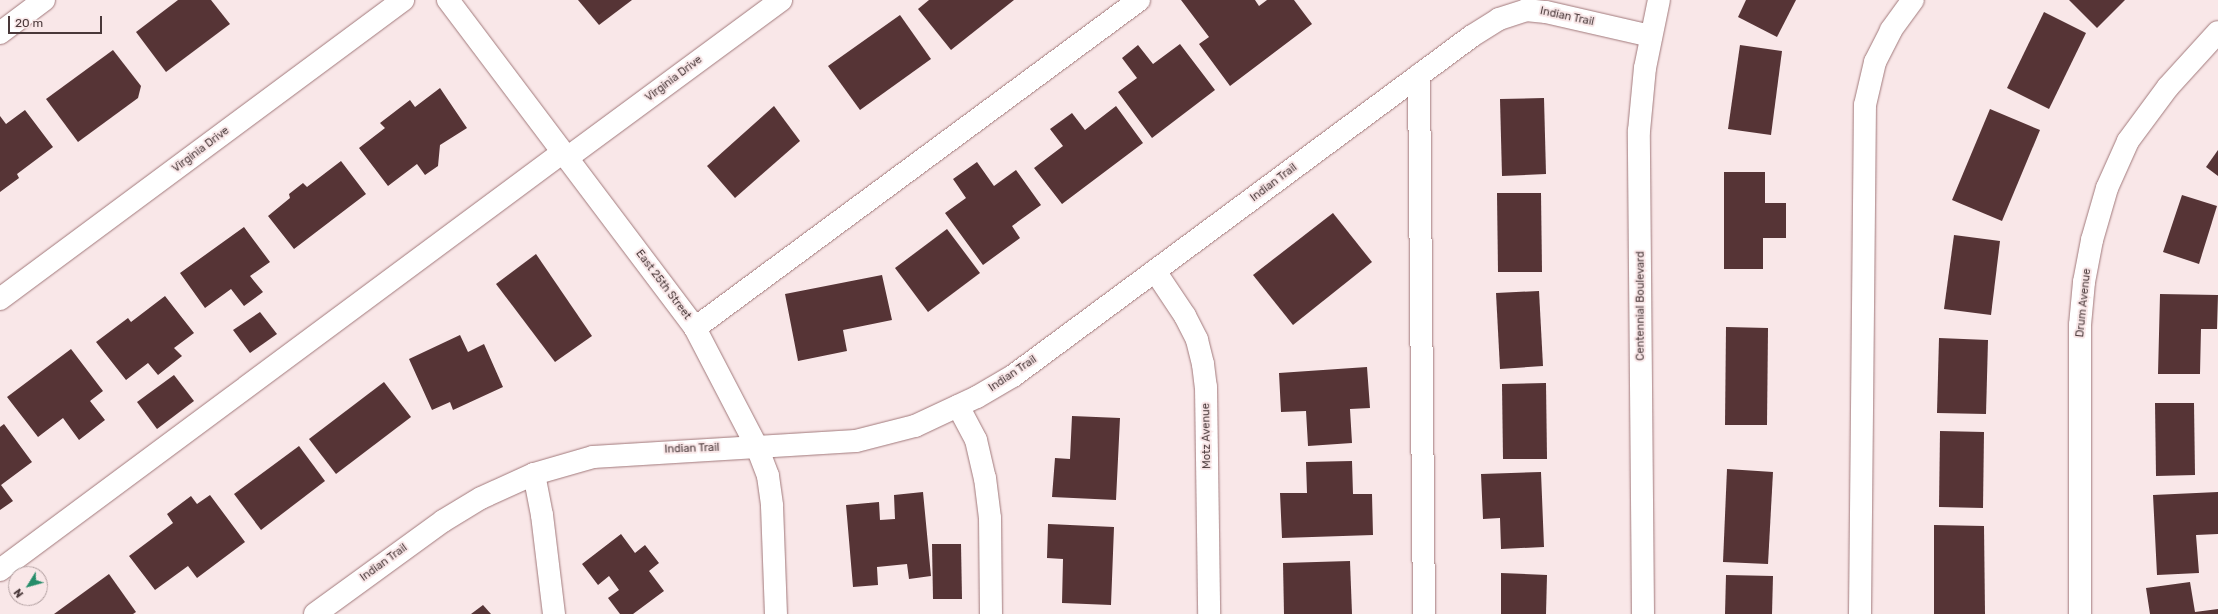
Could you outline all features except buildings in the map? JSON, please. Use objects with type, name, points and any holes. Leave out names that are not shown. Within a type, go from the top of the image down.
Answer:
[{"type":"street","points":[[0,33],[44,0]]},
{"type":"street","name":"Virginia Drive","points":[[0,299],[403,0]]},
{"type":"street","name":"East 25th Street","points":[[448,0],[695,328],[757,447],[768,476],[772,506],[776,614]]},
{"type":"street","name":"Virginia Drive","points":[[0,570],[565,155],[781,0]]},
{"type":"street","points":[[695,328],[1139,0]]},
{"type":"street","name":"Centennial Boulevard","points":[[1643,614],[1639,131],[1651,36],[1659,0]]},
{"type":"street","points":[[1860,614],[1865,106],[1875,62],[1891,30],[1913,0]]},
{"type":"street","name":"Indian Trail","points":[[315,614],[443,521],[481,498],[534,474],[593,456],[856,441],[915,426],[958,406],[1013,376],[1419,75],[1499,19],[1522,5],[1651,36]]},
{"type":"street","name":"Drum Avenue","points":[[2080,614],[2080,325],[2084,282],[2092,240],[2107,188],[2128,141],[2168,87],[2218,32]]},
{"type":"street","points":[[1419,75],[1424,614]]},
{"type":"street","name":"Motz Avenue","points":[[1155,272],[1185,316],[1197,340],[1204,364],[1206,387],[1210,614]]},
{"type":"street","points":[[958,406],[976,440],[985,478],[990,518],[991,614]]},
{"type":"street","points":[[534,474],[542,515],[554,614]]}]
